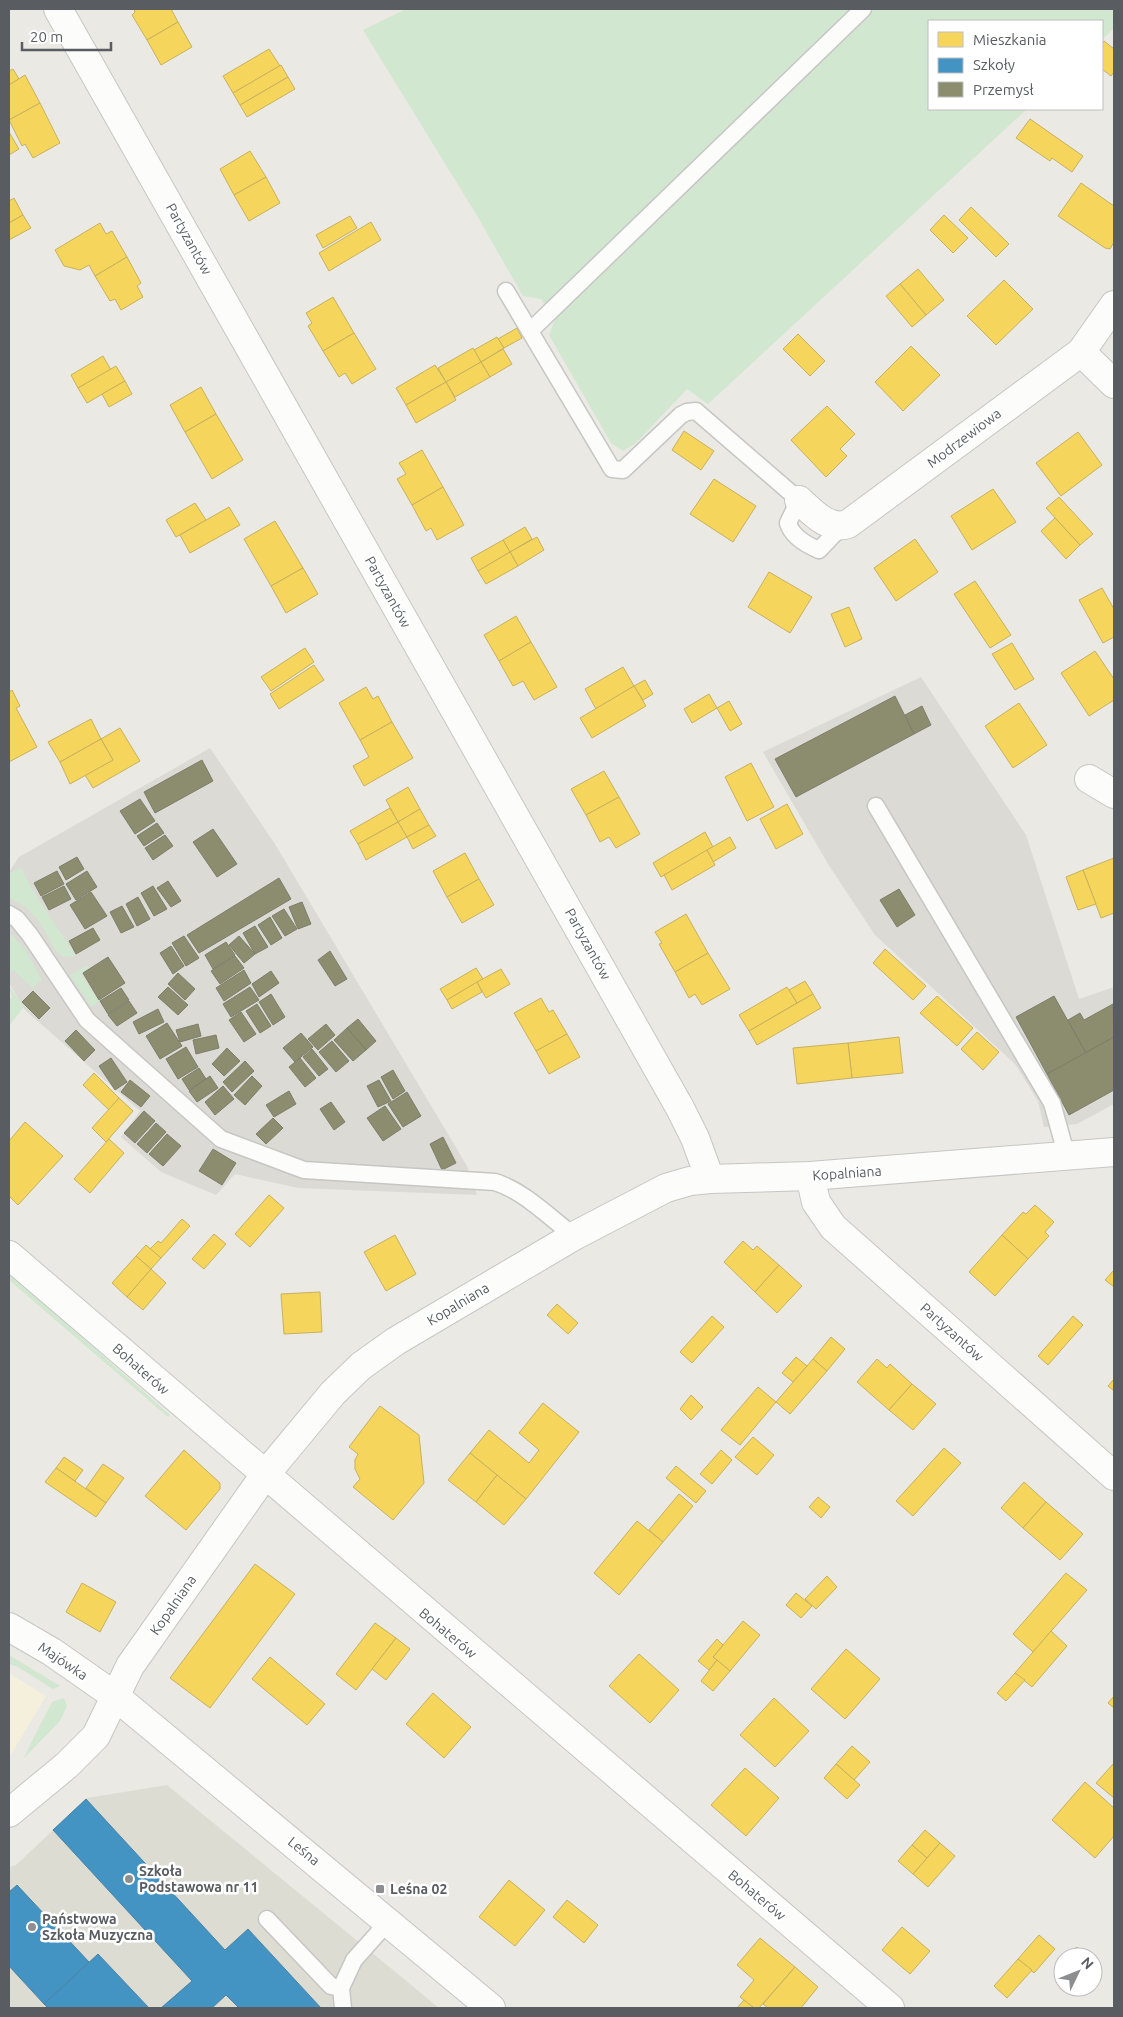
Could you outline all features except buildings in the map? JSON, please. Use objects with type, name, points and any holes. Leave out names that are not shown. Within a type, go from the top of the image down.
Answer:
[{"type":"street","name":"Partyzantów","points":[[58,9],[680,1108],[695,1138],[710,1179]]},
{"type":"street","name":"Modrzewiowa","points":[[799,500],[830,524],[842,526],[862,515],[1081,352],[1114,305]]},
{"type":"street","points":[[1081,352],[1114,384]]},
{"type":"street","points":[[1089,779],[1114,794]]},
{"type":"street","name":"Kopalniana","points":[[9,1812],[67,1765],[96,1736],[130,1666],[264,1476],[334,1392],[361,1366],[396,1341],[574,1236],[666,1188],[690,1181],[810,1176],[1114,1152]]},
{"type":"street","name":"Partyzantów","points":[[810,1176],[816,1202],[834,1227],[1114,1476]]},
{"type":"street","name":"Bohaterów","points":[[9,1255],[264,1476],[890,2008]]},
{"type":"street","name":"Majówka","points":[[9,1626],[52,1652],[116,1696]]},
{"type":"street","name":"Leśna","points":[[116,1696],[491,2008]]},
{"type":"lane","points":[[530,331],[863,9]]},
{"type":"lane","points":[[506,290],[612,469],[623,470],[681,415],[696,411],[799,500]]},
{"type":"lane","points":[[876,806],[1052,1103],[1067,1156]]},
{"type":"lane","points":[[9,914],[17,919],[30,935],[87,1020],[221,1139],[304,1170],[495,1182],[519,1194],[574,1236]]},
{"type":"lane","points":[[267,1919],[331,1986],[341,1988]]},
{"type":"lane","points":[[343,2008],[341,1988],[354,1960],[388,1922]]},
{"type":"shaded area","points":[[921,677],[1026,835],[1079,999],[1114,987],[1114,1104],[1077,1124],[1044,1127],[1038,1101],[1015,1064],[875,935],[828,864],[763,752]]},
{"type":"shaded area","points":[[210,748],[275,844],[467,1166],[477,1195],[298,1188],[235,1174],[216,1195],[161,1172],[121,1137],[140,1111],[25,1010],[9,983],[9,872],[19,857]]},
{"type":"shaded area","points":[[9,1673],[46,1696],[9,1758]]},
{"type":"shaded area","points":[[167,1785],[439,2008],[9,2008],[9,1867],[16,1865],[87,1798]]},
{"type":"green space","points":[[406,9],[1114,9],[1114,28],[1103,39],[1103,20],[928,20],[928,110],[1026,110],[708,404],[687,389],[636,443],[623,451],[611,443],[549,335],[555,319],[541,299],[523,296],[476,214],[363,30]]},
{"type":"green space","points":[[22,868],[30,886],[76,956],[64,957],[57,953],[40,923],[27,908],[9,898],[9,873]]},
{"type":"green space","points":[[9,932],[26,951],[42,980],[33,988],[13,970],[9,975]]},
{"type":"green space","points":[[87,965],[89,968],[81,974],[99,1001],[91,1007],[70,975]]},
{"type":"green space","points":[[9,986],[24,1007],[9,1026],[9,1001],[12,997]]},
{"type":"green space","points":[[9,1273],[170,1415],[168,1417],[9,1280]]},
{"type":"green space","points":[[9,1655],[60,1686],[53,1689],[18,1667],[9,1664]]},
{"type":"green space","points":[[64,1698],[67,1706],[60,1721],[23,1759],[52,1702]]},
{"type":"place","name":"Szkoła Podstawowa nr 11","points":[[129,1879]]},
{"type":"place","name":"Leśna 02","points":[[380,1889]]},
{"type":"place","name":"Państwowa Szkoła Muzyczna","points":[[32,1927]]}]
